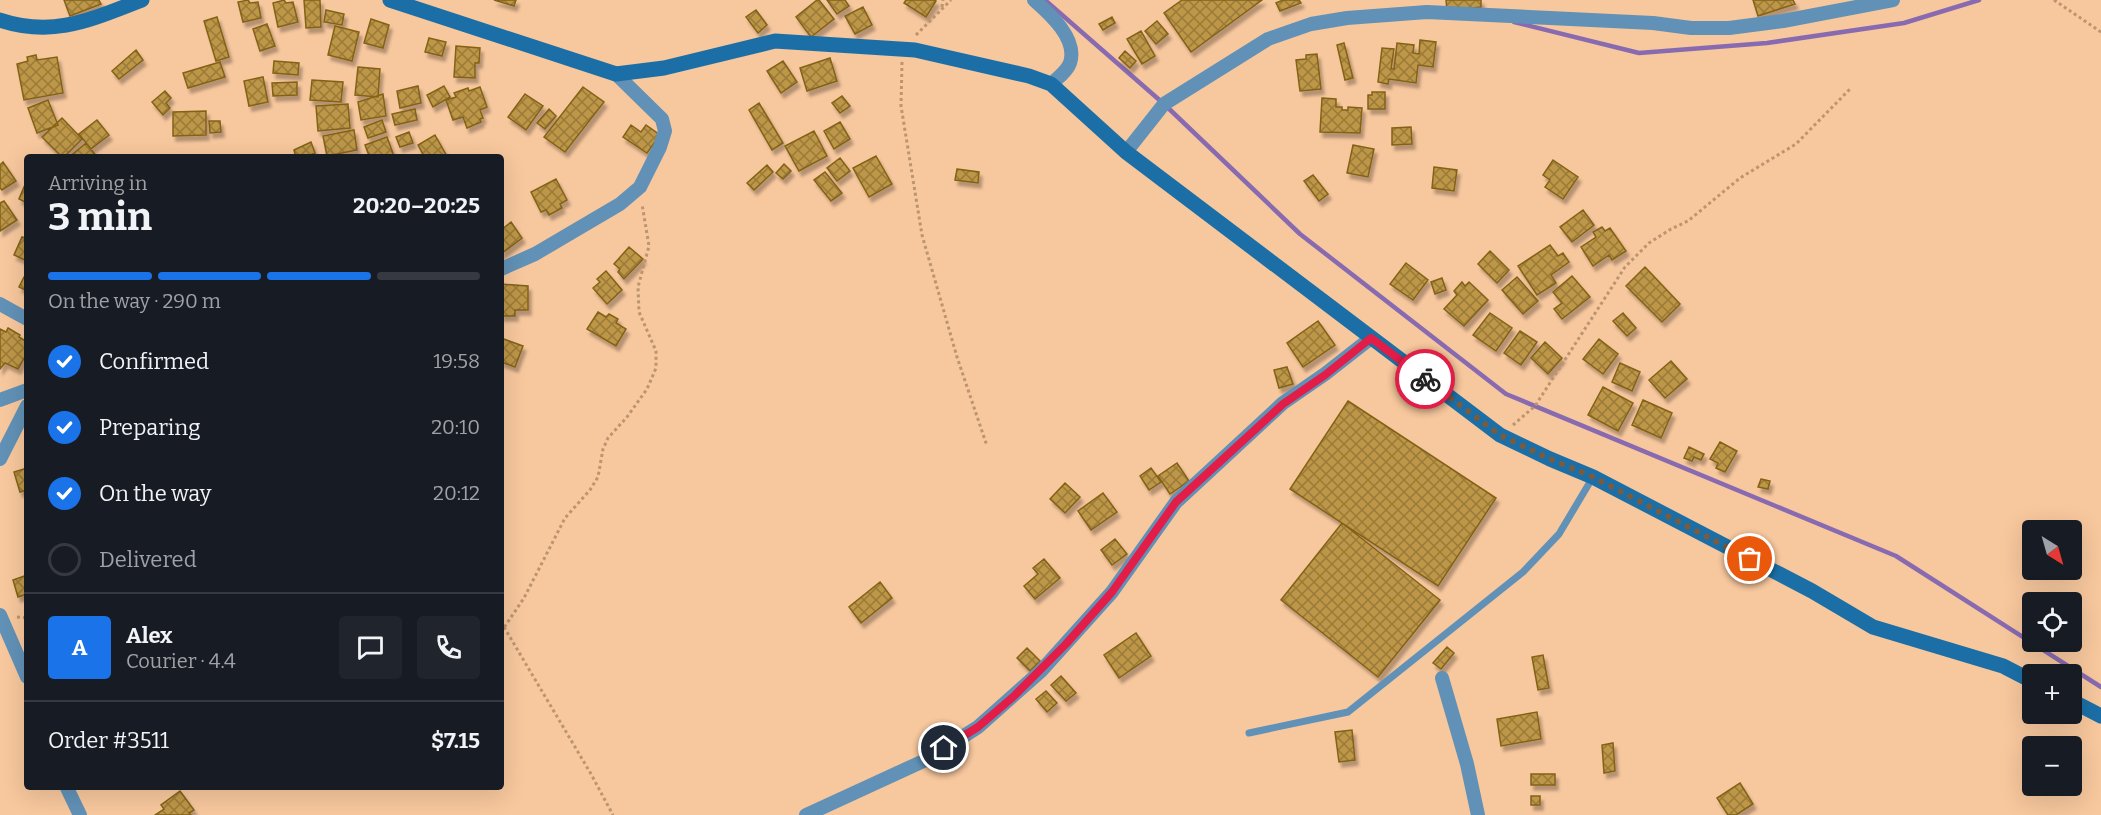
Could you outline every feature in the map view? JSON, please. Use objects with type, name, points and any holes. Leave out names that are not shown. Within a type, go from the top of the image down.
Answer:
[{"type":"street","points":[[0,20],[39,29],[63,26],[142,0]]},
{"type":"street","points":[[390,0],[616,74],[664,68],[775,41],[902,49],[1029,76],[1051,84],[1125,152],[1500,435],[1593,477],[1812,591],[1873,627],[2002,666],[2022,676]]},
{"type":"street","points":[[1035,0],[1069,41],[1070,62],[1062,75],[1051,84]]},
{"type":"street","points":[[1125,152],[1164,105],[1268,39],[1311,24],[1426,6],[1653,23],[1691,28],[1729,28],[1783,21],[1893,0]]},
{"type":"street","points":[[504,268],[535,254],[621,204],[639,187],[660,147],[665,131],[662,118],[616,74]]},
{"type":"street","points":[[0,304],[24,317]]},
{"type":"street","points":[[806,815],[928,759],[978,727],[1041,670],[1112,592],[1176,502],[1283,404],[1325,375],[1371,338]]},
{"type":"street","points":[[0,400],[24,391]]},
{"type":"street","points":[[0,459],[24,412]]},
{"type":"street","points":[[0,615],[24,670]]},
{"type":"street","points":[[1442,678],[1467,764],[1478,815]]},
{"type":"street","points":[[2082,706],[2101,716]]},
{"type":"street","points":[[68,790],[80,815]]},
{"type":"lane","points":[[1249,733],[1348,712],[1523,572],[1559,534],[1593,477]]},
{"type":"path","points":[[941,9],[943,0]]},
{"type":"path","points":[[951,0],[902,49],[902,115],[922,235],[957,357],[987,446]]},
{"type":"path","points":[[2054,0],[2101,32]]},
{"type":"path","points":[[1500,435],[1535,406],[1625,267],[1648,243],[1688,221],[1740,178],[1796,144],[1850,89]]},
{"type":"path","points":[[613,815],[504,627],[525,598],[565,518],[590,490],[598,477],[603,449],[608,438],[647,389],[656,368],[656,351],[639,312],[638,287],[649,246],[639,187]]},
{"type":"building","points":[[64,0],[99,0],[101,4],[70,16]]},
{"type":"building","points":[[248,0],[250,3],[258,2],[261,18],[243,22],[238,2]]},
{"type":"building","points":[[284,0],[286,3],[293,2],[298,22],[278,27],[273,3]]},
{"type":"building","points":[[304,0],[320,0],[321,27],[306,28]]},
{"type":"building","points":[[494,0],[516,0],[514,6]]},
{"type":"building","points":[[817,0],[834,19],[811,37],[796,17]]},
{"type":"building","points":[[827,0],[845,0],[849,6],[837,14]]},
{"type":"building","points":[[906,0],[936,1],[926,17],[904,3]]},
{"type":"building","points":[[1182,0],[1262,0],[1191,52],[1164,13]]},
{"type":"building","points":[[1283,0],[1299,0],[1301,3],[1280,11],[1276,3]]},
{"type":"building","points":[[1446,0],[1481,0],[1481,7],[1447,11]]},
{"type":"building","points":[[1753,0],[1793,0],[1795,4],[1758,16]]},
{"type":"building","points":[[863,7],[872,25],[855,34],[845,16]]},
{"type":"building","points":[[326,10],[344,14],[342,25],[324,22]]},
{"type":"building","points":[[756,10],[767,25],[758,33],[746,17]]},
{"type":"building","points":[[217,17],[229,57],[216,61],[204,21]]},
{"type":"building","points":[[1112,17],[1115,23],[1103,30],[1099,24]]},
{"type":"building","points":[[371,19],[389,25],[383,48],[364,43]]},
{"type":"building","points":[[1157,21],[1168,34],[1156,44],[1145,31]]},
{"type":"building","points":[[267,24],[275,46],[260,51],[253,29]]},
{"type":"building","points":[[335,26],[359,32],[352,61],[328,55]]},
{"type":"building","points":[[1141,31],[1155,56],[1142,64],[1127,39]]},
{"type":"building","points":[[429,38],[446,42],[442,56],[425,52]]},
{"type":"building","points":[[1420,40],[1436,42],[1433,67],[1418,65],[1416,83],[1389,79],[1388,84],[1378,82],[1382,48],[1394,49],[1391,69],[1394,69],[1397,43],[1414,45],[1413,53],[1419,54]]},
{"type":"building","points":[[1344,43],[1353,78],[1345,80],[1337,45]]},
{"type":"building","points":[[456,46],[480,48],[479,63],[475,63],[475,78],[454,77]]},
{"type":"building","points":[[136,50],[143,60],[119,79],[112,71]]},
{"type":"building","points":[[1125,51],[1136,61],[1130,68],[1119,58]]},
{"type":"building","points":[[1317,54],[1321,89],[1300,91],[1296,60],[1306,59],[1306,55]]},
{"type":"building","points":[[36,55],[37,60],[57,57],[63,93],[24,100],[17,64],[28,61],[27,57]]},
{"type":"building","points":[[830,58],[837,81],[807,91],[800,68]]},
{"type":"building","points":[[274,61],[299,63],[298,75],[273,73]]},
{"type":"building","points":[[783,61],[797,82],[781,93],[767,71]]},
{"type":"building","points":[[220,62],[225,77],[188,88],[183,73]]},
{"type":"building","points":[[358,67],[380,69],[378,97],[355,95]]},
{"type":"building","points":[[263,77],[268,102],[249,106],[244,81]]},
{"type":"building","points":[[312,80],[343,82],[341,102],[310,100]]},
{"type":"building","points":[[297,82],[297,95],[273,96],[272,83]]},
{"type":"building","points":[[418,86],[421,103],[400,108],[397,91]]},
{"type":"building","points":[[444,86],[450,97],[433,107],[427,95]]},
{"type":"building","points":[[480,87],[487,107],[480,110],[483,118],[480,119],[481,122],[467,128],[463,117],[453,120],[446,100],[456,97],[454,93]]},
{"type":"building","points":[[583,87],[604,102],[565,152],[544,137]]},
{"type":"building","points":[[165,91],[171,98],[166,103],[170,108],[163,115],[152,102]]},
{"type":"building","points":[[1372,92],[1385,92],[1385,109],[1368,109],[1368,95],[1372,95]]},
{"type":"building","points":[[383,94],[386,116],[361,120],[358,102]]},
{"type":"building","points":[[525,94],[543,106],[526,130],[508,117]]},
{"type":"building","points":[[842,96],[850,106],[840,113],[832,103]]},
{"type":"building","points":[[1322,98],[1336,99],[1336,107],[1342,107],[1342,110],[1348,110],[1348,107],[1362,108],[1360,133],[1320,132]]},
{"type":"building","points":[[48,100],[58,125],[37,133],[28,108]]},
{"type":"building","points":[[759,103],[783,143],[772,150],[749,110]]},
{"type":"building","points":[[348,104],[350,128],[318,131],[316,106]]},
{"type":"building","points":[[415,109],[417,120],[395,125],[392,114]]},
{"type":"building","points":[[549,109],[556,116],[545,129],[537,123]]},
{"type":"building","points":[[206,111],[206,135],[173,136],[173,112]]},
{"type":"building","points":[[62,118],[82,139],[67,154],[59,154],[42,137]]},
{"type":"building","points":[[97,120],[109,135],[91,149],[79,134]]},
{"type":"building","points":[[382,120],[386,132],[368,138],[364,127]]},
{"type":"building","points":[[209,121],[220,121],[221,132],[210,133]]},
{"type":"building","points":[[840,122],[850,139],[834,149],[824,131]]},
{"type":"building","points":[[631,125],[641,132],[646,125],[660,135],[647,153],[623,137]]},
{"type":"building","points":[[1411,127],[1412,144],[1392,145],[1392,128]]},
{"type":"building","points":[[354,130],[357,150],[327,154],[323,136]]},
{"type":"building","points":[[814,131],[827,156],[799,171],[785,146]]},
{"type":"building","points":[[409,132],[413,143],[400,147],[396,137]]},
{"type":"building","points":[[435,135],[446,154],[423,154],[418,145]]},
{"type":"building","points":[[387,137],[393,154],[368,154],[365,145]]},
{"type":"building","points":[[311,142],[315,153],[295,154],[294,150]]},
{"type":"building","points":[[86,143],[95,154],[73,154]]},
{"type":"building","points":[[1353,145],[1374,149],[1368,177],[1347,173]]},
{"type":"building","points":[[876,156],[892,184],[869,197],[853,168]]},
{"type":"building","points":[[840,158],[850,171],[837,181],[827,168]]},
{"type":"building","points":[[1553,160],[1578,177],[1563,199],[1545,187],[1550,180],[1543,175]]},
{"type":"building","points":[[3,162],[16,181],[2,190],[0,188],[0,165]]},
{"type":"building","points":[[784,164],[791,171],[783,179],[776,173]]},
{"type":"building","points":[[767,165],[773,172],[754,190],[747,183]]},
{"type":"building","points":[[1434,167],[1457,170],[1454,191],[1432,188]]},
{"type":"building","points":[[957,169],[979,172],[978,183],[955,180]]},
{"type":"building","points":[[825,172],[842,193],[831,201],[814,180]]},
{"type":"building","points":[[1313,175],[1328,194],[1319,201],[1304,181]]},
{"type":"building","points":[[556,179],[567,200],[560,204],[562,208],[549,215],[546,210],[541,212],[531,192]]},
{"type":"building","points":[[24,187],[24,202],[19,199]]},
{"type":"building","points":[[4,201],[17,220],[0,231],[0,203]]},
{"type":"building","points":[[1583,210],[1594,225],[1572,242],[1560,227]]},
{"type":"building","points":[[511,222],[522,238],[504,252],[504,228]]},
{"type":"building","points":[[1602,227],[1605,231],[1610,228],[1626,251],[1612,260],[1609,255],[1593,266],[1581,247],[1596,237],[1593,232]]},
{"type":"building","points":[[22,237],[24,238],[24,260],[14,255]]},
{"type":"building","points":[[1550,245],[1558,256],[1563,253],[1569,262],[1551,275],[1556,283],[1537,295],[1518,266]]},
{"type":"building","points":[[629,247],[643,259],[624,279],[618,272],[620,269],[614,264]]},
{"type":"building","points":[[1490,251],[1509,270],[1497,283],[1478,264]]},
{"type":"building","points":[[1406,263],[1428,280],[1413,300],[1390,284]]},
{"type":"building","points":[[1645,267],[1680,304],[1662,322],[1626,286]]},
{"type":"building","points":[[606,271],[622,290],[607,304],[593,288],[600,282],[597,279]]},
{"type":"building","points":[[1572,276],[1590,297],[1562,319],[1554,309],[1562,303],[1553,292]]},
{"type":"building","points":[[24,277],[24,290],[19,287]]},
{"type":"building","points":[[1517,277],[1538,301],[1523,314],[1502,290]]},
{"type":"building","points":[[1442,278],[1446,290],[1435,294],[1431,282]]},
{"type":"building","points":[[1462,282],[1465,286],[1469,282],[1488,300],[1464,326],[1444,309],[1457,295],[1454,291]]},
{"type":"building","points":[[504,284],[528,286],[528,310],[515,310],[515,316],[504,316]]},
{"type":"building","points":[[598,312],[606,317],[609,314],[618,319],[616,323],[626,329],[616,346],[587,329]]},
{"type":"building","points":[[1490,313],[1512,328],[1496,351],[1473,335]]},
{"type":"building","points":[[1623,313],[1636,328],[1627,336],[1613,321]]},
{"type":"building","points":[[1318,321],[1335,345],[1303,367],[1287,343]]},
{"type":"building","points":[[8,328],[24,340],[24,358],[18,369],[5,363],[0,369],[0,329],[6,332]]},
{"type":"building","points":[[1520,331],[1537,342],[1521,365],[1504,353]]},
{"type":"building","points":[[504,339],[523,346],[515,367],[504,363]]},
{"type":"building","points":[[1599,339],[1618,354],[1603,374],[1583,359]]},
{"type":"building","points":[[1545,342],[1562,358],[1548,374],[1531,358]]},
{"type":"building","points":[[1671,361],[1687,379],[1665,398],[1649,380]]},
{"type":"building","points":[[1620,363],[1640,372],[1632,391],[1612,382]]},
{"type":"building","points":[[1287,367],[1293,384],[1279,388],[1274,370]]},
{"type":"building","points":[[1603,387],[1633,403],[1618,431],[1588,415]]},
{"type":"building","points":[[1643,400],[1672,413],[1661,438],[1632,425]]},
{"type":"building","points":[[1348,401],[1496,498],[1438,586],[1290,489]]},
{"type":"building","points":[[1720,442],[1737,451],[1725,472],[1716,468],[1718,463],[1710,459]]},
{"type":"building","points":[[1689,447],[1704,454],[1701,460],[1694,457],[1692,461],[1684,458]]},
{"type":"building","points":[[1177,463],[1189,481],[1170,494],[1158,476]]},
{"type":"building","points":[[1151,468],[1161,482],[1149,490],[1140,476]]},
{"type":"building","points":[[24,469],[24,491],[20,492],[14,472]]},
{"type":"building","points":[[1761,479],[1770,481],[1768,489],[1758,487]]},
{"type":"building","points":[[1065,483],[1080,497],[1065,513],[1050,499]]},
{"type":"building","points":[[1103,493],[1117,512],[1091,530],[1078,511]]},
{"type":"building","points":[[1342,523],[1440,600],[1378,677],[1281,600]]},
{"type":"building","points":[[1115,539],[1127,554],[1112,565],[1101,550]]},
{"type":"building","points":[[1044,559],[1060,578],[1035,599],[1024,586],[1038,574],[1033,568]]},
{"type":"building","points":[[24,576],[24,595],[18,597],[13,580]]},
{"type":"building","points":[[880,582],[892,598],[861,623],[849,607]]},
{"type":"building","points":[[1136,633],[1151,656],[1119,678],[1104,655]]},
{"type":"building","points":[[1447,647],[1454,653],[1441,669],[1433,663]]},
{"type":"building","points":[[1027,648],[1040,661],[1030,671],[1017,658]]},
{"type":"building","points":[[1543,655],[1549,688],[1538,690],[1532,657]]},
{"type":"building","points":[[1061,676],[1076,693],[1066,701],[1051,685]]},
{"type":"building","points":[[1046,691],[1057,703],[1047,712],[1036,699]]},
{"type":"building","points":[[1537,712],[1541,739],[1501,746],[1497,719]]},
{"type":"building","points":[[1352,730],[1355,760],[1339,762],[1335,732]]},
{"type":"building","points":[[1613,743],[1615,771],[1604,773],[1602,745]]},
{"type":"building","points":[[1531,774],[1555,774],[1555,785],[1531,785]]},
{"type":"building","points":[[1740,783],[1753,804],[1736,815],[1728,815],[1717,798]]},
{"type":"building","points":[[180,791],[194,810],[189,813],[191,815],[155,815],[164,809],[161,805]]},
{"type":"building","points":[[1531,796],[1540,796],[1540,805],[1531,805]]},
{"type":"waterway","points":[[1045,0],[1164,104],[1300,234],[1506,394],[1896,556],[2101,687]]},
{"type":"waterway","points":[[1514,22],[1639,53],[1767,43],[1904,23],[1979,0]]},
{"type":"way so far","points":[[1425,379],[1500,435],[1593,477],[1750,559]]},
{"type":"route","points":[[944,748],[978,727],[1041,670],[1112,592],[1176,502],[1283,404],[1325,375],[1371,338],[1425,379]]}]
